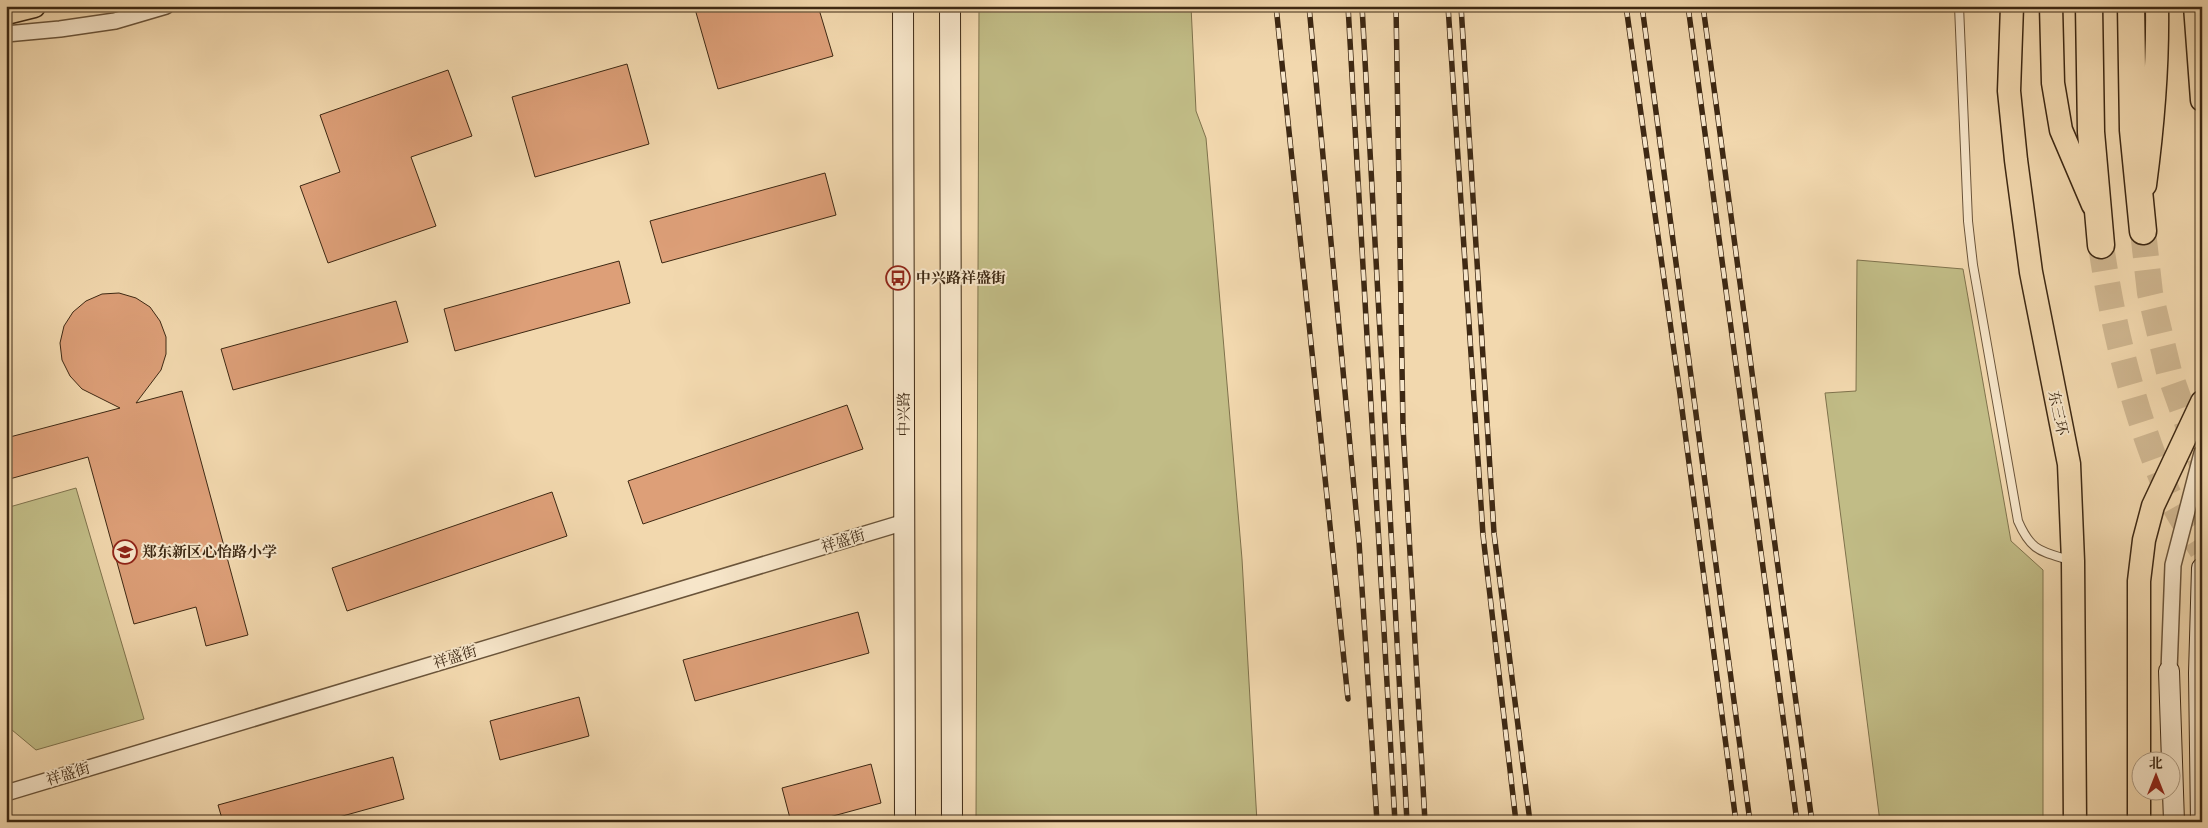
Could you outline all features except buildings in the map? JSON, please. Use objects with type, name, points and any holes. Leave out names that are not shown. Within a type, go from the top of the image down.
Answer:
[{"type":"highway","points":[[2089,6],[2092,132],[2100,232]]},
{"type":"highway","points":[[2131,6],[2133,130],[2142,224]]},
{"type":"main road","points":[[6,13],[34,6]]},
{"type":"main road","name":"东三环","points":[[2012,6],[2009,91],[2016,160],[2030,272],[2069,464],[2075,822]]},
{"type":"main road","points":[[2051,6],[2053,83],[2061,130],[2100,232]]},
{"type":"main road","points":[[2142,224],[2158,59],[2157,6]]},
{"type":"main road","points":[[2195,6],[2202,100]]},
{"type":"main road","points":[[2140,822],[2139,581],[2144,540],[2153,506],[2202,402]]},
{"type":"street","points":[[6,34],[115,21],[166,6]]},
{"type":"street","name":"中兴路","points":[[903,6],[905,822]]},
{"type":"street","points":[[950,6],[952,822]]},
{"type":"street","points":[[2174,822],[2169,671],[2173,566],[2202,453]]},
{"type":"street","name":"祥盛街","points":[[6,793],[905,522]]},
{"type":"street","points":[[2201,822],[2199,673],[2202,568]]},
{"type":"lane","points":[[1959,6],[1968,221],[1973,266],[2018,521],[2026,539],[2041,552],[2072,561]]},
{"type":"shaded area","points":[[979,6],[1191,6],[1196,111],[1206,138],[1242,559],[1257,822],[976,822]]},
{"type":"shaded area","points":[[1857,260],[1963,269],[2011,541],[2043,570],[2043,822],[1880,822],[1825,393],[1856,391]]},
{"type":"shaded area","points":[[76,488],[144,719],[36,750],[6,725],[6,508]]},
{"type":"tunnel","points":[[2143,231],[2150,293],[2169,372],[2202,464]]},
{"type":"tunnel","points":[[2101,245],[2118,339],[2144,431],[2167,491],[2183,521],[2202,550]]},
{"type":"railway","points":[[1276,6],[1348,699]]},
{"type":"railway","points":[[1309,6],[1359,542],[1377,822]]},
{"type":"railway","points":[[1348,6],[1395,822]]},
{"type":"railway","points":[[1362,6],[1407,822]]},
{"type":"railway","points":[[1396,6],[1403,427],[1425,822]]},
{"type":"railway","points":[[1448,6],[1483,535],[1516,822]]},
{"type":"railway","points":[[1461,6],[1494,533],[1530,822]]},
{"type":"railway","points":[[1626,6],[1680,394],[1736,822]]},
{"type":"railway","points":[[1642,6],[1750,822]]},
{"type":"railway","points":[[1688,6],[1797,822]]},
{"type":"railway","points":[[1703,6],[1812,822]]},
{"type":"place","name":"中兴路祥盛街","points":[[898,278]]},
{"type":"place","name":"郑东新区心怡路小学","points":[[125,552]]}]
